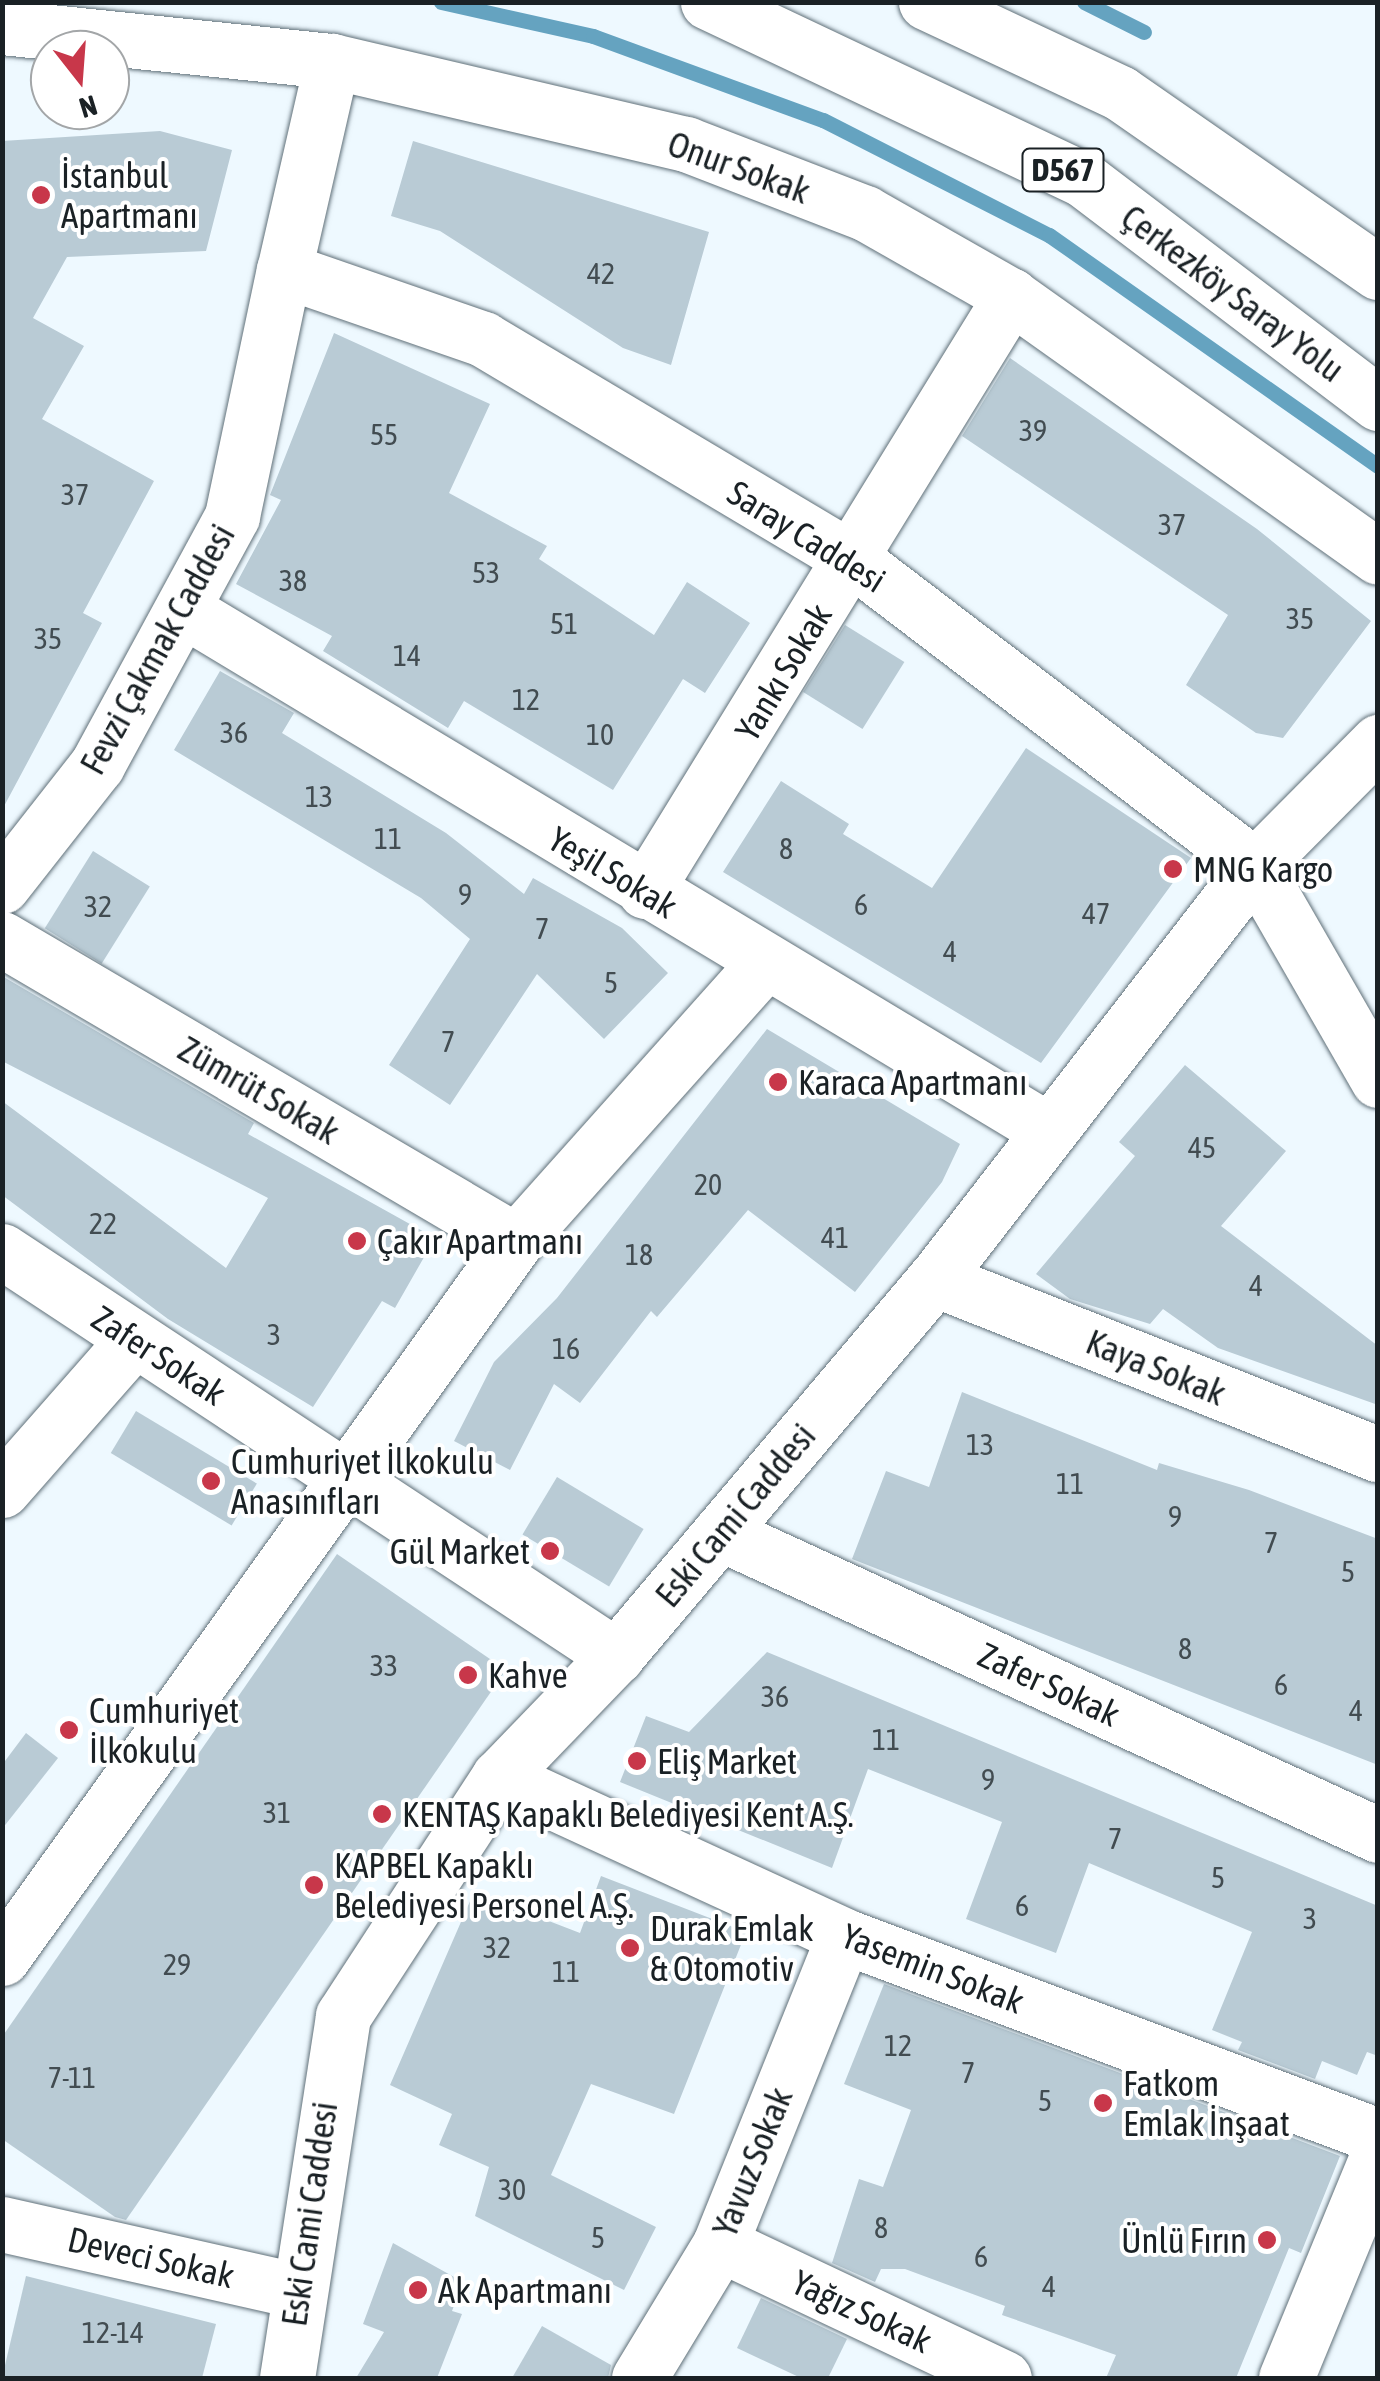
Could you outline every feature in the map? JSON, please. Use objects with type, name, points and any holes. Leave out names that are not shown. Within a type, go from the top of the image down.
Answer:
[{"type":"main road","name":"Çerkezköy Saray Yolu","points":[[708,2],[1084,180],[1378,403]]},
{"type":"main road","name":"D567","points":[[926,2],[1120,93],[1378,272]]},
{"type":"main road","name":"Onur Sokak","points":[[2,27],[332,61],[686,144],[864,213],[1011,296],[1378,557]]},
{"type":"main road","points":[[284,270],[332,61]]},
{"type":"main road","name":"Saray Caddesi","points":[[284,270],[483,340],[850,558],[1255,866],[1378,1080]]},
{"type":"main road","name":"Fevzi Çakmak Caddesi","points":[[2,886],[97,765],[232,516],[284,270]]},
{"type":"main road","name":"Yankı Sokak","points":[[645,891],[1011,296]]},
{"type":"main road","name":"Yeşil Sokak","points":[[184,610],[764,964],[1046,1129]]},
{"type":"main road","name":"Eski Cami Caddesi","points":[[287,2378],[343,2016],[499,1777],[616,1656],[935,1279],[1046,1129],[1255,866],[1378,742]]},
{"type":"main road","name":"Zümrüt Sokak","points":[[2,939],[516,1241]]},
{"type":"main road","points":[[2,1958],[341,1474],[516,1241],[764,964]]},
{"type":"main road","name":"Zafer Sokak","points":[[2,1251],[616,1656]]},
{"type":"main road","name":"Kaya Sokak","points":[[935,1279],[1378,1454]]},
{"type":"main road","points":[[2,1490],[134,1340]]},
{"type":"main road","name":"Zafer Sokak","points":[[720,1533],[1378,1835]]},
{"type":"main road","name":"Yasemin Sokak","points":[[499,1777],[844,1936],[1378,2136]]},
{"type":"main road","name":"Yavuz Sokak","points":[[639,2378],[720,2244],[844,1936]]},
{"type":"main road","points":[[1286,2378],[1378,2155]]},
{"type":"main road","name":"Deveci Sokak","points":[[2,2224],[299,2292]]},
{"type":"main road","name":"Yağız Sokak","points":[[720,2244],[1004,2378]]},
{"type":"building","points":[[160,131],[232,150],[206,251],[67,257],[33,318],[84,346],[42,419],[154,481],[83,613],[102,623],[2,810],[2,141]]},
{"type":"building","points":[[413,141],[709,232],[671,365],[623,348],[440,231],[391,216]]},
{"type":"building","points":[[334,333],[490,404],[449,493],[547,546],[539,559],[654,635],[687,582],[750,623],[705,693],[683,679],[613,790],[464,701],[448,728],[323,651],[332,636],[236,584],[281,500],[270,495]]},
{"type":"building","points":[[1010,358],[1257,529],[1371,621],[1283,738],[1256,733],[1186,685],[1228,615],[962,436]]},
{"type":"building","points":[[845,625],[904,662],[862,729],[803,692]]},
{"type":"building","points":[[220,671],[294,713],[282,733],[446,833],[524,894],[533,878],[622,928],[668,973],[604,1039],[537,974],[450,1105],[389,1065],[470,939],[421,898],[174,750]]},
{"type":"building","points":[[1026,748],[1191,858],[1041,1063],[723,872],[781,781],[849,824],[843,834],[932,888]]},
{"type":"building","points":[[93,851],[150,887],[102,964],[45,928]]},
{"type":"building","points":[[2,976],[254,1123],[248,1134],[435,1238],[395,1308],[382,1301],[313,1407],[168,1319],[2,1195],[2,1101],[226,1268],[268,1198],[2,1061]]},
{"type":"building","points":[[767,1029],[960,1144],[942,1182],[855,1292],[748,1210],[657,1317],[651,1311],[580,1403],[554,1384],[510,1470],[454,1441],[494,1362],[557,1298]]},
{"type":"building","points":[[1185,1065],[1286,1151],[1221,1226],[1378,1346],[1378,1405],[1218,1348],[1163,1309],[1150,1324],[1070,1299],[1036,1274],[1135,1156],[1119,1142]]},
{"type":"building","points":[[962,1392],[1157,1470],[1159,1463],[1249,1490],[1378,1539],[1378,1765],[852,1559],[886,1471],[929,1487]]},
{"type":"building","points":[[136,1411],[257,1484],[232,1526],[111,1453]]},
{"type":"building","points":[[557,1477],[644,1529],[609,1586],[522,1534]]},
{"type":"building","points":[[337,1554],[506,1670],[126,2220],[115,2217],[2,2139],[2,2037]]},
{"type":"building","points":[[767,1652],[1378,1906],[1378,2056],[1367,2052],[1357,2075],[1322,2061],[1315,2079],[1238,2050],[1242,2042],[1212,2030],[1252,1932],[1089,1863],[1056,1953],[966,1919],[1002,1822],[868,1769],[832,1868],[620,1782],[646,1716],[689,1732]]},
{"type":"building","points":[[26,1733],[58,1758],[2,1829],[2,1765]]},
{"type":"building","points":[[601,1876],[746,1932],[674,2114],[591,2084],[551,2175],[656,2227],[624,2290],[475,2216],[489,2167],[439,2145],[452,2114],[390,2085],[474,1892],[580,1933]]},
{"type":"building","points":[[884,1984],[1340,2156],[1301,2253],[1289,2248],[1236,2378],[1106,2378],[1116,2355],[1002,2315],[1005,2306],[905,2269],[881,2269],[875,2282],[832,2263],[859,2179],[883,2187],[911,2110],[844,2084]]},
{"type":"building","name":"Ak Apartmanı","points":[[393,2243],[463,2282],[452,2311],[462,2314],[437,2378],[356,2378],[384,2332],[363,2324]]},
{"type":"building","points":[[26,2276],[216,2324],[202,2378],[2,2378]]},
{"type":"building","points":[[761,2298],[847,2339],[828,2378],[801,2378],[737,2348]]},
{"type":"building","points":[[542,2326],[611,2365],[608,2378],[512,2378]]},
{"type":"waterway","points":[[441,2],[593,36],[823,120],[1049,235],[1378,466]]},
{"type":"waterway","points":[[1084,2],[1144,32]]},
{"type":"place","name":"İstanbul Apartmanı","points":[[41,195]]},
{"type":"place","name":"MNG Kargo","points":[[1173,869]]},
{"type":"place","name":"Karaca Apartmanı","points":[[778,1082]]},
{"type":"place","name":"Çakır Apartmanı","points":[[357,1241]]},
{"type":"place","name":"Cumhuriyet İlkokulu Anasınıfları","points":[[211,1481]]},
{"type":"place","name":"Gül Market","points":[[550,1551]]},
{"type":"place","name":"Kahve","points":[[468,1675]]},
{"type":"place","name":"Cumhuriyet İlkokulu","points":[[69,1730]]},
{"type":"place","name":"Eliş Market","points":[[637,1761]]},
{"type":"place","name":"KENTAŞ Kapaklı Belediyesi Kent A.Ş.","points":[[382,1814]]},
{"type":"place","name":"KAPBEL Kapaklı Belediyesi Personel A.Ş.","points":[[314,1885]]},
{"type":"place","name":"Durak Emlak & Otomotiv","points":[[630,1948]]},
{"type":"place","name":"Fatkom Emlak İnşaat","points":[[1103,2103]]},
{"type":"place","name":"Ünlü Fırın","points":[[1267,2240]]},
{"type":"place","name":"Ak Apartmanı","points":[[418,2290]]}]
